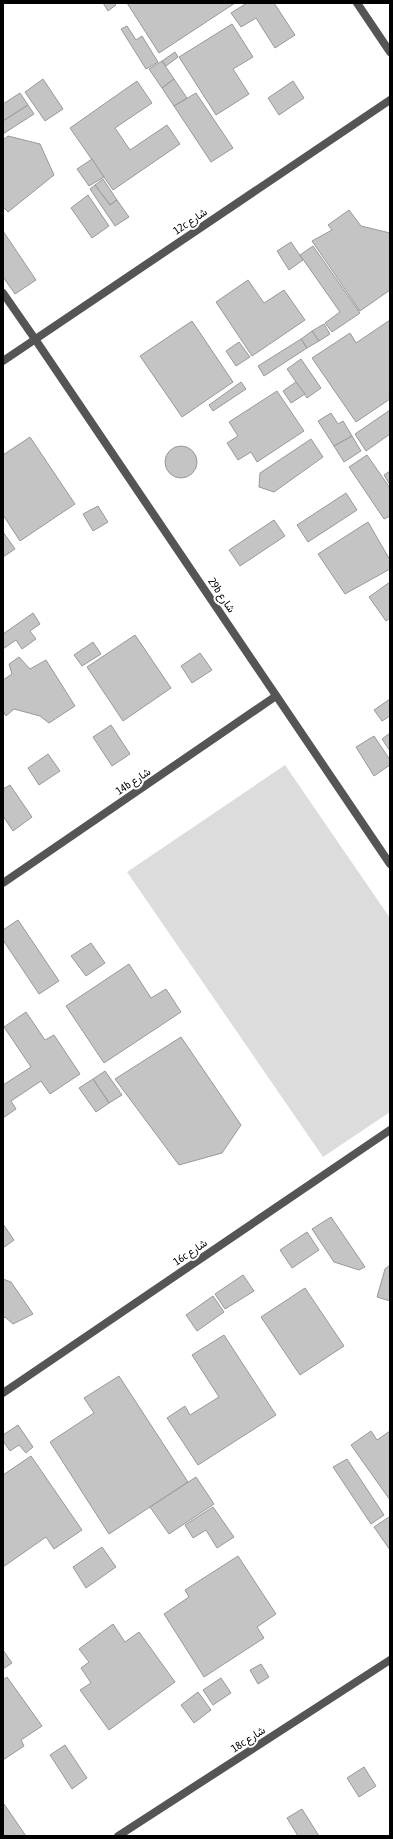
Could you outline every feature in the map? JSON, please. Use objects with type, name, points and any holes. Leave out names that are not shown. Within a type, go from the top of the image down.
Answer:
[{"type":"street","points":[[357,3],[390,52]]},
{"type":"street","name":"12c شارع","points":[[3,361],[390,100]]},
{"type":"street","name":"29b شارع","points":[[3,293],[390,864]]},
{"type":"street","name":"14b شارع","points":[[3,883],[276,696]]},
{"type":"street","name":"16c شارع","points":[[3,1393],[390,1130]]},
{"type":"street","name":"18c شارع","points":[[118,1836],[390,1660]]},
{"type":"shaded area","points":[[285,765],[390,918],[390,1112],[323,1157],[127,872]]},
{"type":"building","points":[[103,3],[114,3],[116,5],[108,11]]},
{"type":"building","points":[[127,3],[235,3],[159,53]]},
{"type":"building","points":[[247,3],[274,3],[295,35],[275,48],[256,18],[241,27],[231,13]]},
{"type":"building","points":[[232,24],[253,57],[233,69],[249,94],[216,115],[179,57]]},
{"type":"building","points":[[127,26],[136,40],[142,36],[158,62],[146,69],[121,29]]},
{"type":"building","points":[[175,52],[178,57],[166,66],[162,61]]},
{"type":"building","points":[[162,61],[174,79],[162,88],[149,69]]},
{"type":"building","points":[[43,79],[63,109],[45,121],[25,92]]},
{"type":"building","points":[[174,79],[187,98],[174,106],[162,88]]},
{"type":"building","points":[[137,81],[152,103],[115,128],[130,150],[167,125],[180,144],[113,190],[70,128]]},
{"type":"building","points":[[293,81],[304,98],[279,115],[268,98]]},
{"type":"building","points":[[20,93],[28,105],[3,121],[3,104]]},
{"type":"building","points":[[196,93],[233,148],[211,162],[174,106]]},
{"type":"building","points":[[28,105],[34,114],[3,134],[3,121]]},
{"type":"building","points":[[8,136],[40,144],[54,175],[8,212],[3,207],[3,140]]},
{"type":"building","points":[[92,159],[104,177],[89,186],[77,169]]},
{"type":"building","points":[[103,179],[117,200],[110,205],[95,185]]},
{"type":"building","points":[[95,185],[110,205],[117,200],[129,217],[115,226],[90,189]]},
{"type":"building","points":[[88,195],[109,226],[92,238],[71,208]]},
{"type":"building","points":[[349,210],[361,226],[390,233],[390,290],[360,311],[312,241],[332,230],[328,225]]},
{"type":"building","points":[[3,231],[36,280],[15,294],[3,277]]},
{"type":"building","points":[[291,242],[303,260],[289,270],[277,251]]},
{"type":"building","points":[[313,246],[360,313],[332,332],[325,323],[340,312],[300,255]]},
{"type":"building","points":[[248,280],[264,303],[284,290],[305,320],[252,356],[216,302]]},
{"type":"building","points":[[390,320],[390,399],[356,422],[312,358],[350,333],[356,343]]},
{"type":"building","points":[[192,321],[233,382],[182,417],[140,356]]},
{"type":"building","points":[[324,324],[330,334],[319,341],[312,331]]},
{"type":"building","points":[[312,331],[319,341],[307,348],[301,339]]},
{"type":"building","points":[[301,339],[307,348],[264,376],[258,366]]},
{"type":"building","points":[[239,342],[250,357],[236,366],[226,351]]},
{"type":"building","points":[[301,359],[321,388],[307,398],[287,369]]},
{"type":"building","points":[[241,382],[246,389],[213,411],[209,405]]},
{"type":"building","points":[[296,382],[305,394],[291,403],[283,391]]},
{"type":"building","points":[[277,391],[304,431],[257,462],[251,452],[238,460],[227,443],[238,436],[229,422]]},
{"type":"building","points":[[390,410],[390,434],[366,451],[355,434]]},
{"type":"building","points":[[331,413],[338,424],[343,421],[352,436],[334,446],[318,421]]},
{"type":"building","points":[[352,436],[361,451],[344,462],[334,446]]},
{"type":"building","points":[[30,437],[75,504],[20,541],[3,515],[3,455]]},
{"type":"building","points":[[311,439],[323,457],[274,492],[259,487],[260,473]]},
{"type":"building","points":[[181,446],[187,447],[194,453],[197,462],[196,468],[190,475],[181,478],[175,477],[168,471],[165,462],[166,456],[172,449]]},
{"type":"building","points":[[367,455],[390,488],[390,516],[384,519],[349,467]]},
{"type":"building","points":[[390,471],[390,485],[384,475]]},
{"type":"building","points":[[346,493],[357,510],[308,542],[297,525]]},
{"type":"building","points":[[98,506],[108,522],[93,531],[83,514]]},
{"type":"building","points":[[274,520],[285,536],[240,566],[229,550]]},
{"type":"building","points":[[368,522],[390,560],[390,569],[345,594],[318,554]]},
{"type":"building","points":[[3,532],[15,549],[3,557]]},
{"type":"building","points":[[390,582],[390,618],[386,621],[369,597]]},
{"type":"building","points":[[33,613],[40,624],[30,631],[36,639],[22,649],[16,640],[3,649],[3,634]]},
{"type":"building","points":[[135,635],[171,688],[123,721],[87,667]]},
{"type":"building","points":[[93,642],[101,654],[82,666],[74,655]]},
{"type":"building","points":[[200,653],[212,670],[192,683],[181,666]]},
{"type":"building","points":[[19,657],[30,669],[46,660],[75,706],[49,723],[40,716],[14,709],[6,716],[3,711],[3,680],[12,674],[9,664]]},
{"type":"building","points":[[390,699],[390,716],[382,721],[374,710]]},
{"type":"building","points":[[111,725],[130,754],[112,766],[93,737]]},
{"type":"building","points":[[390,733],[390,751],[382,739]]},
{"type":"building","points":[[374,736],[390,760],[390,765],[374,776],[356,747]]},
{"type":"building","points":[[48,754],[60,771],[39,785],[28,768]]},
{"type":"building","points":[[10,785],[32,817],[13,831],[3,816],[3,789]]},
{"type":"building","points":[[18,920],[59,981],[39,994],[3,940],[3,930]]},
{"type":"building","points":[[91,943],[105,963],[86,976],[71,956]]},
{"type":"building","points":[[129,964],[151,998],[166,989],[181,1012],[104,1063],[66,1006]]},
{"type":"building","points":[[26,1012],[45,1040],[54,1035],[80,1074],[50,1094],[41,1081],[11,1101],[16,1109],[3,1118],[3,1085],[31,1067],[4,1027]]},
{"type":"building","points":[[181,1037],[241,1125],[222,1153],[179,1165],[115,1079]]},
{"type":"building","points":[[105,1071],[122,1095],[109,1103],[93,1079]]},
{"type":"building","points":[[93,1079],[109,1103],[96,1112],[79,1088]]},
{"type":"building","points":[[331,1217],[365,1267],[359,1270],[334,1262],[312,1229]]},
{"type":"building","points":[[3,1224],[14,1240],[3,1248]]},
{"type":"building","points":[[307,1232],[319,1250],[292,1268],[280,1250]]},
{"type":"building","points":[[390,1265],[390,1301],[377,1297],[385,1269]]},
{"type":"building","points":[[243,1275],[254,1291],[225,1309],[215,1294]]},
{"type":"building","points":[[3,1279],[11,1282],[33,1314],[13,1324],[5,1317],[3,1319]]},
{"type":"building","points":[[305,1288],[344,1346],[300,1375],[261,1317]]},
{"type":"building","points":[[213,1296],[224,1312],[197,1331],[186,1315]]},
{"type":"building","points":[[224,1335],[276,1415],[198,1465],[167,1418],[185,1406],[190,1415],[219,1397],[192,1355]]},
{"type":"building","points":[[119,1376],[188,1482],[109,1534],[50,1442],[94,1413],[84,1398]]},
{"type":"building","points":[[18,1425],[33,1447],[26,1453],[19,1445],[10,1451],[3,1441],[3,1435]]},
{"type":"building","points":[[371,1431],[377,1440],[390,1431],[390,1500],[351,1445]]},
{"type":"building","points":[[31,1456],[82,1530],[54,1549],[46,1537],[3,1567],[3,1475]]},
{"type":"building","points":[[347,1459],[384,1515],[371,1524],[333,1467]]},
{"type":"building","points":[[196,1477],[214,1504],[169,1534],[150,1507]]},
{"type":"building","points":[[213,1507],[234,1537],[217,1548],[206,1530],[193,1538],[185,1525]]},
{"type":"building","points":[[389,1517],[390,1518],[390,1550],[374,1527]]},
{"type":"building","points":[[102,1547],[116,1567],[86,1588],[73,1567]]},
{"type":"building","points":[[238,1556],[276,1614],[257,1627],[264,1638],[204,1677],[164,1614],[189,1597],[185,1590]]},
{"type":"building","points":[[113,1624],[125,1642],[139,1632],[175,1682],[109,1730],[80,1690],[91,1683],[81,1668],[89,1662],[79,1649]]},
{"type":"building","points":[[3,1650],[12,1663],[3,1669]]},
{"type":"building","points":[[261,1664],[269,1677],[258,1684],[250,1670]]},
{"type":"building","points":[[7,1677],[42,1726],[21,1740],[24,1746],[3,1760],[3,1680]]},
{"type":"building","points":[[221,1678],[231,1693],[213,1705],[203,1690]]},
{"type":"building","points":[[198,1692],[211,1710],[194,1723],[181,1705]]},
{"type":"building","points":[[65,1745],[87,1778],[72,1789],[50,1755]]},
{"type":"building","points":[[364,1767],[376,1786],[359,1797],[347,1778]]},
{"type":"building","points":[[4,1804],[26,1836],[3,1836]]},
{"type":"building","points":[[302,1809],[319,1836],[298,1836],[287,1818]]}]
